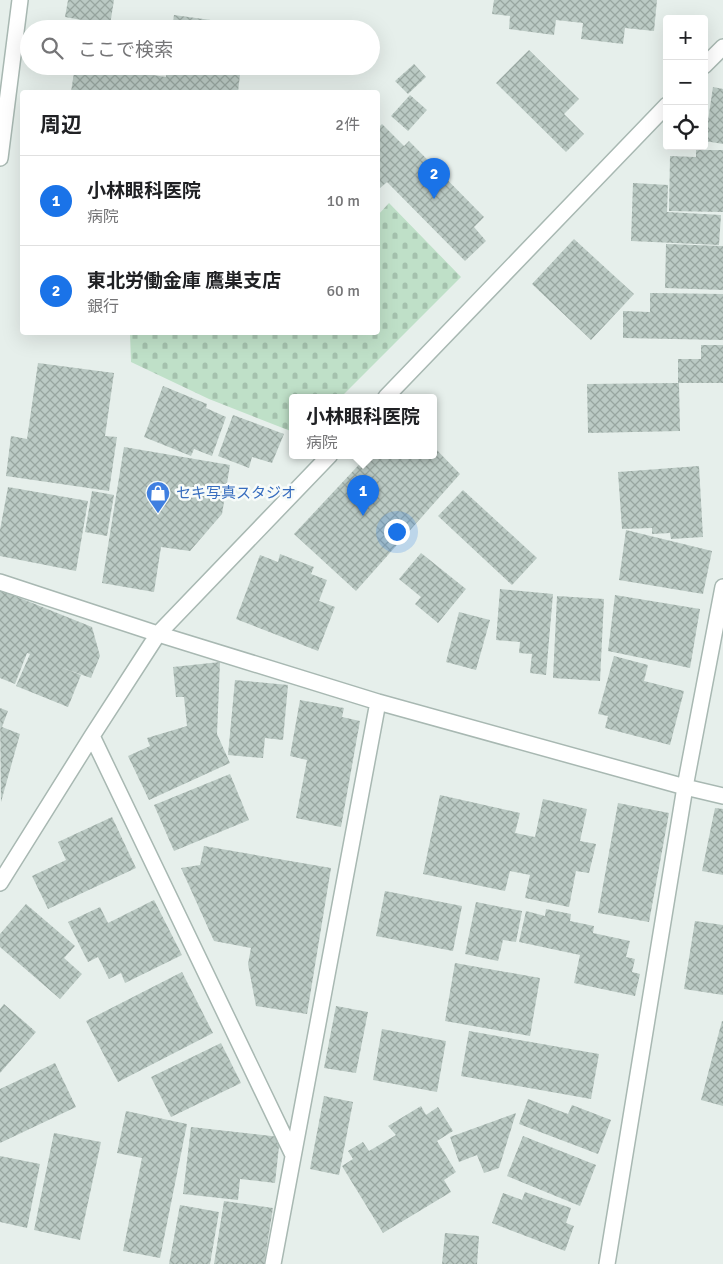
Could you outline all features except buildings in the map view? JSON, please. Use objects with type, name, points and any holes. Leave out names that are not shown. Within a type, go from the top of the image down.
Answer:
[{"type":"street","points":[[0,158],[20,0]]},
{"type":"street","points":[[708,62],[723,46]]},
{"type":"street","points":[[389,394],[663,109]]},
{"type":"street","points":[[0,883],[158,634],[326,459]]},
{"type":"street","points":[[0,582],[158,634],[378,702],[723,796]]},
{"type":"street","points":[[608,1264],[685,787],[723,587]]},
{"type":"street","points":[[273,1264],[378,702]]},
{"type":"street","points":[[92,736],[293,1155]]},
{"type":"green space","points":[[389,203],[461,277],[344,394],[289,394],[289,430],[209,399],[131,362],[130,335],[380,335],[380,213]]},
{"type":"place","name":"東北労働金庫 鷹巣支店","points":[[434,199]]},
{"type":"place","name":"セキ写真スタジオ","points":[[158,514]]},
{"type":"place","name":"小林眼科医院","points":[[363,516]]}]
